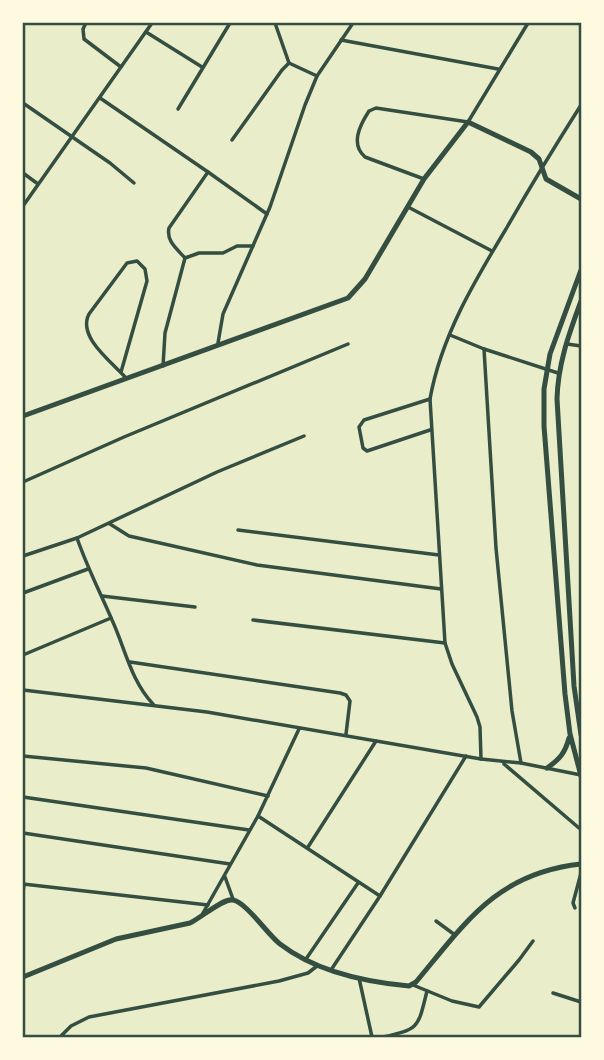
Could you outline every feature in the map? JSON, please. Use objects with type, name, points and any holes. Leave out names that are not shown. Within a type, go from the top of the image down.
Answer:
[{"type":"street","points":[[86,23],[83,29],[84,39],[121,67]]},
{"type":"street","points":[[23,206],[152,23]]},
{"type":"street","points":[[178,108],[230,23]]},
{"type":"street","points":[[275,23],[289,63],[317,76]]},
{"type":"street","points":[[218,343],[223,314],[267,214],[317,76],[353,23]]},
{"type":"street","points":[[23,416],[348,298],[365,279],[424,179],[468,122],[528,23]]},
{"type":"street","points":[[146,32],[202,67]]},
{"type":"street","points":[[341,40],[499,69]]},
{"type":"street","points":[[232,139],[289,63]]},
{"type":"street","points":[[100,98],[267,214]]},
{"type":"street","points":[[23,103],[134,183]]},
{"type":"street","points":[[481,759],[480,726],[445,643],[430,400],[439,360],[457,315],[542,166],[581,105]]},
{"type":"street","points":[[424,179],[365,157],[359,151],[357,140],[369,111],[376,108],[468,122],[531,152],[539,159],[546,179],[581,199]]},
{"type":"street","points":[[185,258],[170,242],[169,228],[208,172]]},
{"type":"street","points":[[23,173],[38,184]]},
{"type":"street","points":[[408,207],[492,251]]},
{"type":"street","points":[[163,366],[165,333],[185,258],[193,254],[223,253],[237,246],[253,246]]},
{"type":"street","points":[[121,372],[147,281],[145,269],[137,261],[127,262],[85,323],[92,340],[126,378]]},
{"type":"street","points":[[23,690],[207,712],[481,759],[521,763],[581,776],[570,734],[544,426],[544,390],[553,343],[581,270]]},
{"type":"street","points":[[581,301],[565,344],[558,373],[557,399],[581,735]]},
{"type":"street","points":[[450,335],[558,373]]},
{"type":"street","points":[[23,482],[348,344]]},
{"type":"street","points":[[565,344],[581,346]]},
{"type":"street","points":[[484,349],[496,548],[512,711],[521,763]]},
{"type":"street","points":[[430,400],[364,420],[359,427],[363,448],[367,451],[430,430]]},
{"type":"street","points":[[23,556],[110,524],[217,472],[304,436]]},
{"type":"street","points":[[110,524],[129,536],[257,565],[441,589]]},
{"type":"street","points":[[238,530],[439,555]]},
{"type":"street","points":[[77,538],[138,686],[154,706]]},
{"type":"street","points":[[23,593],[88,569]]},
{"type":"street","points":[[102,596],[195,607]]},
{"type":"street","points":[[23,655],[112,618]]},
{"type":"street","points":[[253,620],[445,643]]},
{"type":"street","points":[[130,662],[346,695],[351,701],[346,734]]},
{"type":"street","points":[[201,919],[258,816],[299,729]]},
{"type":"street","points":[[547,768],[565,753],[570,734]]},
{"type":"street","points":[[308,848],[376,741]]},
{"type":"street","points":[[23,755],[146,768],[268,796]]},
{"type":"street","points":[[331,971],[466,756]]},
{"type":"street","points":[[503,762],[579,828]]},
{"type":"street","points":[[23,797],[249,830]]},
{"type":"street","points":[[258,816],[380,896]]},
{"type":"street","points":[[23,833],[230,864]]},
{"type":"street","points":[[411,985],[481,908],[513,884],[558,866],[581,864]]},
{"type":"street","points":[[575,908],[573,903],[581,873]]},
{"type":"street","points":[[225,875],[233,900]]},
{"type":"street","points":[[305,961],[358,883]]},
{"type":"street","points":[[23,892],[24,884],[208,905]]},
{"type":"street","points":[[23,977],[116,939],[201,919],[224,901],[233,900],[276,941],[305,961],[331,971],[411,985],[469,1006],[479,1007],[533,941]]},
{"type":"street","points":[[436,920],[455,935]]},
{"type":"street","points":[[60,1037],[71,1026],[89,1017],[279,981],[308,973],[318,966]]},
{"type":"street","points":[[358,976],[372,1037]]},
{"type":"street","points":[[383,1037],[416,1026],[427,991]]},
{"type":"street","points":[[553,993],[581,1002]]}]
